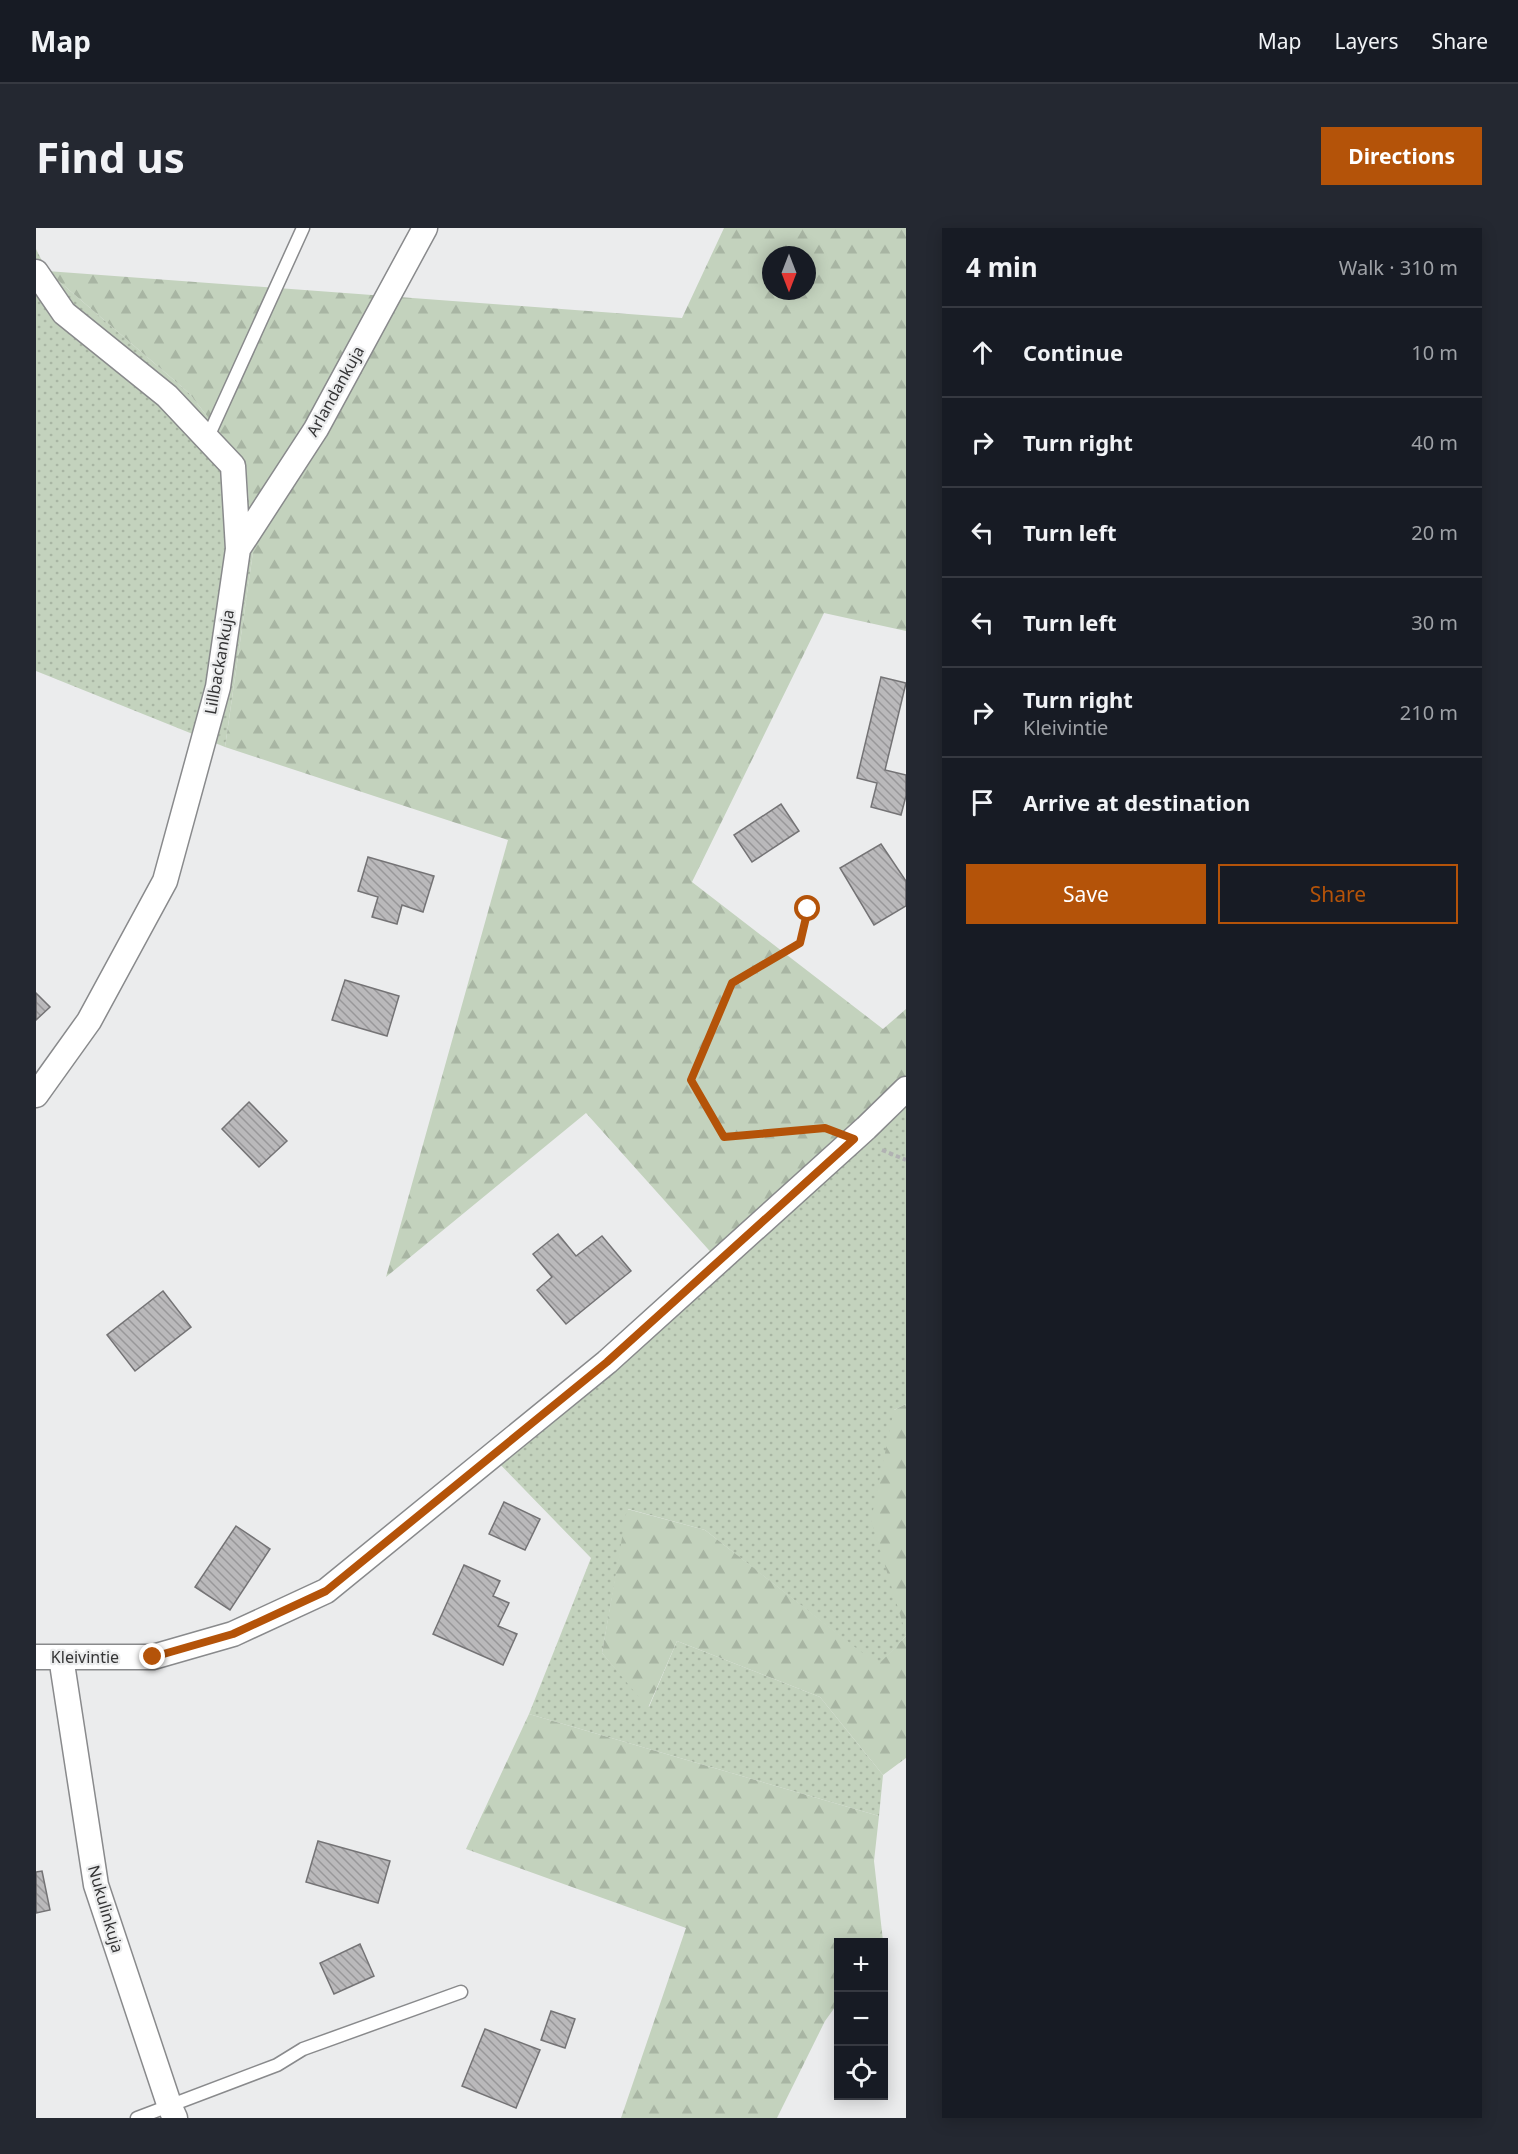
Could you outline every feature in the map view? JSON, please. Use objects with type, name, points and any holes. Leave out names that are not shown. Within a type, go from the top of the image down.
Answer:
[{"type":"street","name":"Arlandankuja","points":[[238,549],[316,429],[425,228]]},
{"type":"street","name":"Lillbackankuja","points":[[36,272],[64,313],[167,396],[232,466],[238,549],[218,687],[165,881],[89,1021],[36,1095]]},
{"type":"street","name":"Kleivintie","points":[[36,1657],[153,1657],[233,1634],[326,1591],[607,1362],[854,1139],[906,1089]]},
{"type":"street","name":"Nukulinkuja","points":[[62,1657],[96,1885],[172,2113]]},
{"type":"lane","points":[[207,439],[303,228]]},
{"type":"lane","points":[[137,2118],[172,2113],[277,2065],[303,2049],[462,1992]]},
{"type":"path","points":[[808,909],[800,943],[732,983],[691,1080],[724,1137],[825,1128],[906,1160]]},
{"type":"green space","points":[[724,228],[906,228],[906,631],[824,613],[692,882],[883,1029],[906,1009],[906,1075],[716,1258],[586,1113],[386,1277],[508,840],[225,747],[253,552],[246,466],[189,393],[47,271],[682,318]]},
{"type":"green space","points":[[36,249],[47,271],[189,393],[246,466],[253,552],[225,747],[36,671]]},
{"type":"green space","points":[[906,1075],[906,1404],[894,1410],[906,1636],[878,1666],[705,1530],[628,1509],[602,1653],[649,1707],[677,1641],[820,1697],[883,1775],[879,1816],[529,1714],[591,1558],[489,1453],[716,1258]]},
{"type":"green space","points":[[906,1404],[906,1634],[871,1520],[894,1410]]},
{"type":"green space","points":[[627,1509],[705,1530],[878,1665],[906,1636],[906,1758],[883,1775],[820,1697],[677,1641],[648,1708],[602,1653]]},
{"type":"green space","points":[[529,1714],[879,1816],[874,1861],[883,1938],[834,1938],[834,2009],[825,2021],[777,2118],[621,2118],[686,1928],[466,1849]]},
{"type":"building","points":[[881,677],[906,683],[885,770],[906,775],[906,796],[901,815],[871,807],[877,783],[857,778]]},
{"type":"building","points":[[781,804],[799,831],[752,862],[734,835]]},
{"type":"building","points":[[881,844],[906,881],[906,906],[874,925],[840,868]]},
{"type":"building","points":[[368,857],[434,876],[423,912],[402,905],[397,924],[372,917],[378,897],[358,891]]},
{"type":"building","points":[[345,980],[399,996],[387,1036],[332,1020]]},
{"type":"building","points":[[36,993],[50,1007],[36,1020]]},
{"type":"building","points":[[249,1102],[287,1141],[259,1167],[222,1129]]},
{"type":"building","points":[[558,1234],[576,1256],[602,1236],[631,1271],[566,1324],[537,1290],[552,1277],[533,1254]]},
{"type":"building","points":[[163,1291],[191,1327],[135,1371],[107,1335]]},
{"type":"building","points":[[504,1502],[540,1519],[525,1550],[489,1534]]},
{"type":"building","points":[[236,1526],[270,1549],[230,1610],[195,1587]]},
{"type":"building","points":[[464,1565],[500,1581],[493,1596],[509,1603],[498,1626],[517,1634],[503,1665],[433,1634]]},
{"type":"building","points":[[318,1841],[390,1861],[378,1903],[306,1882]]},
{"type":"building","points":[[42,1871],[50,1910],[36,1913],[36,1872]]},
{"type":"building","points":[[360,1944],[374,1976],[334,1994],[320,1963]]},
{"type":"building","points":[[551,2011],[575,2019],[565,2048],[541,2040]]},
{"type":"building","points":[[485,2029],[540,2050],[516,2108],[462,2086]]},
{"type":"route","points":[[153,1657],[233,1634],[326,1591],[607,1362],[854,1139],[825,1128],[724,1137],[691,1080],[732,983],[800,943],[808,909]]}]
